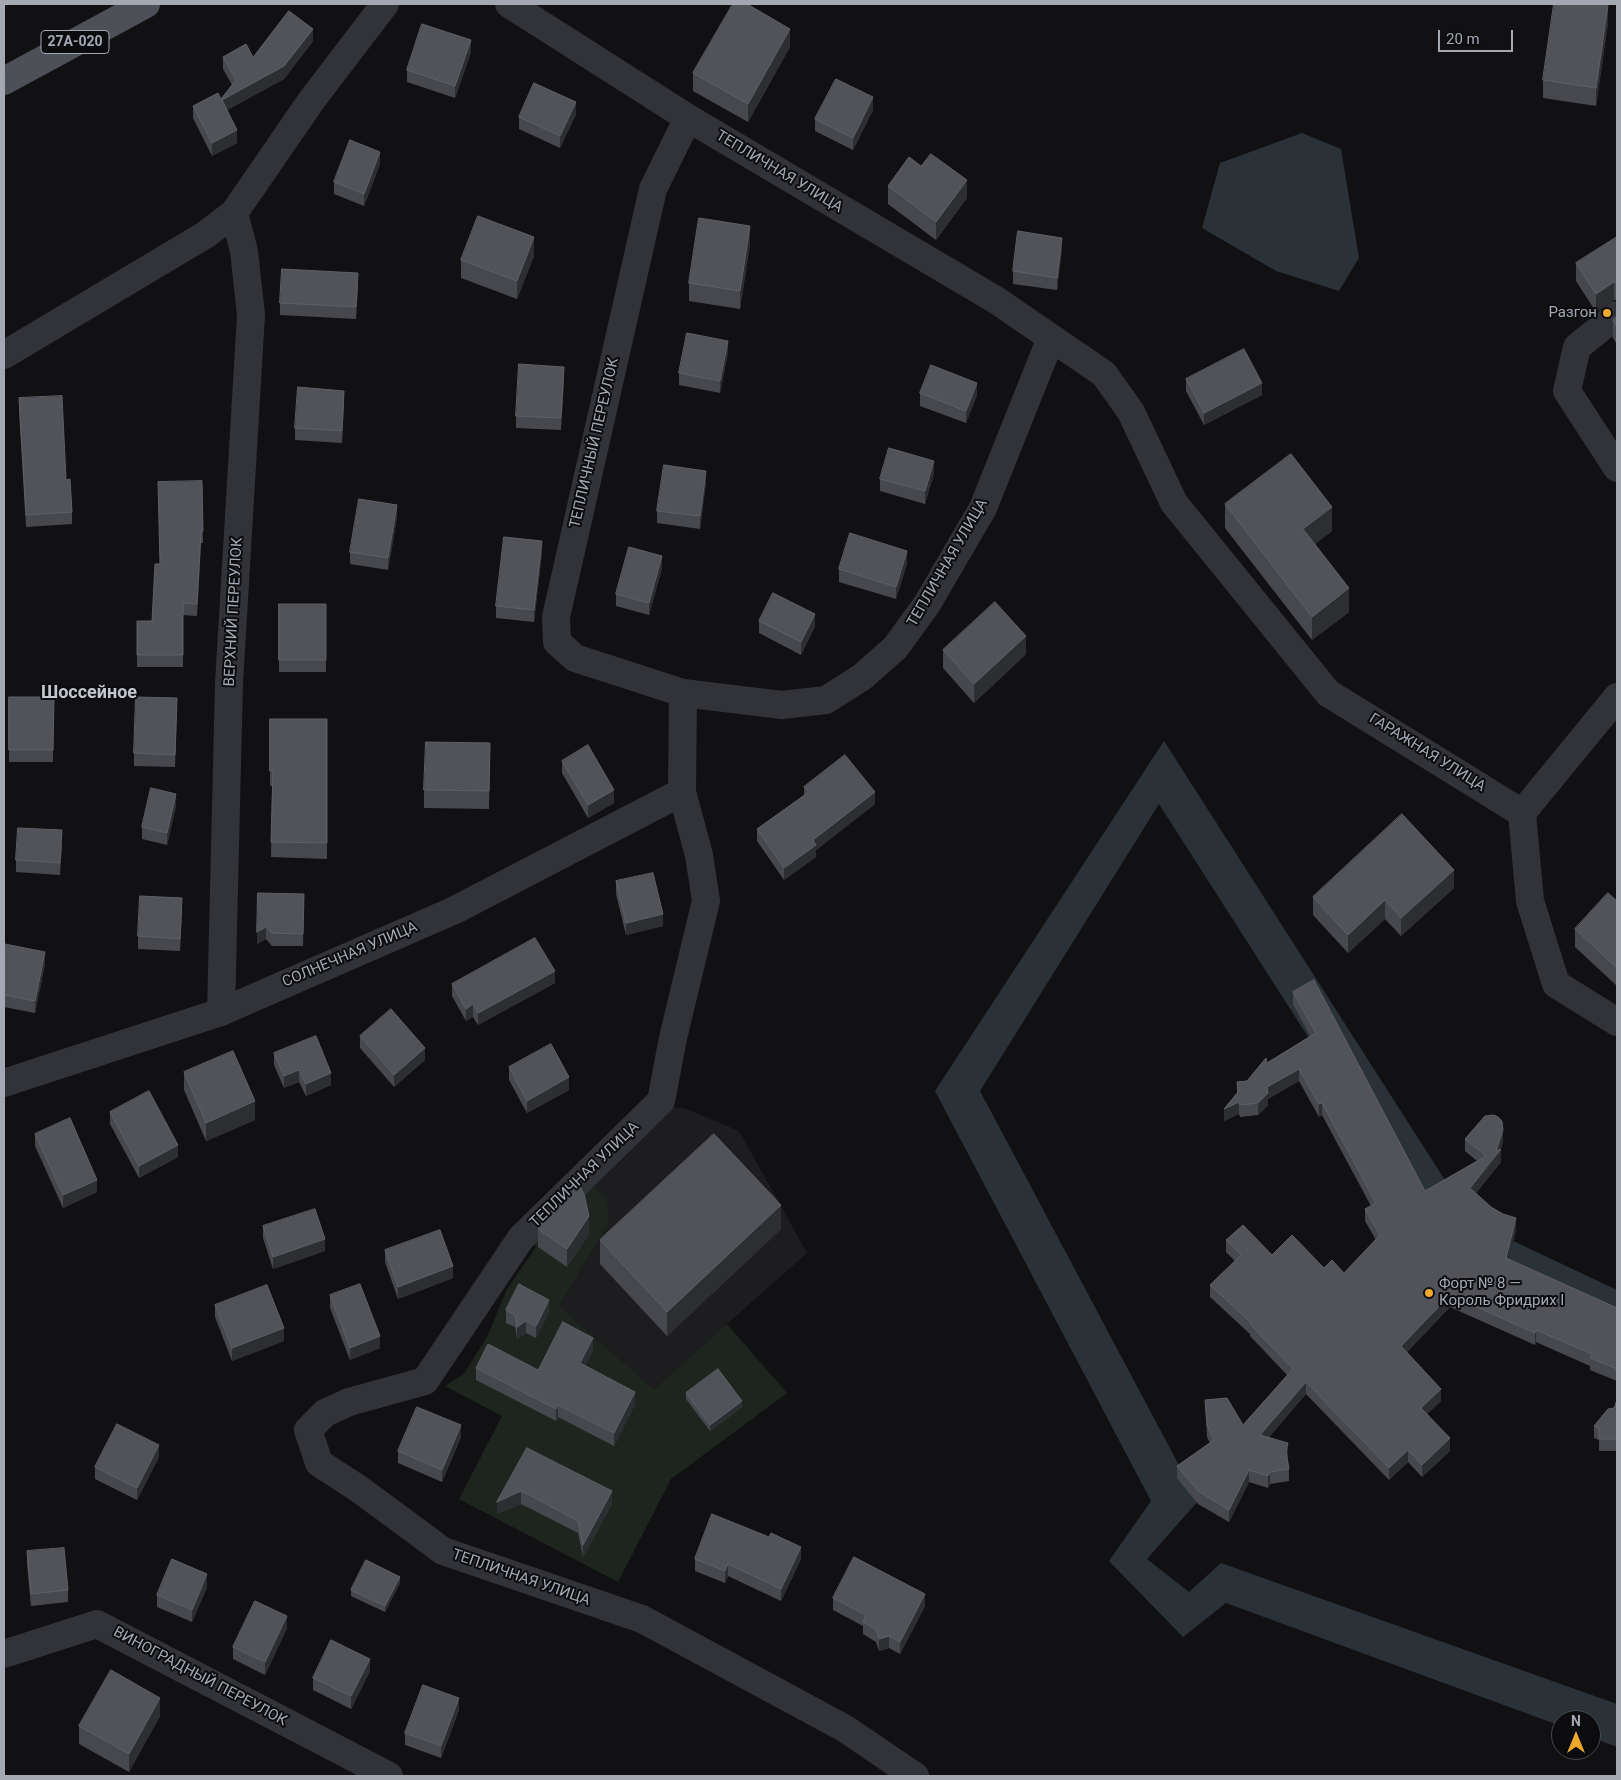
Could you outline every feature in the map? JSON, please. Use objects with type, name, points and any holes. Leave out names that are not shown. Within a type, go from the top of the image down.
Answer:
[{"type":"main road","name":"27А-020","points":[[4,81],[146,4]]},
{"type":"street","points":[[4,355],[205,235],[234,214],[311,101],[385,4]]},
{"type":"street","name":"ТЕПЛИЧНАЯ УЛИЦА","points":[[509,4],[688,118],[996,300],[1104,374],[1131,412],[1174,503]]},
{"type":"street","name":"ТЕПЛИЧНЫЙ ПЕРЕУЛОК","points":[[682,692],[574,658],[557,642],[556,617],[653,189],[688,118]]},
{"type":"street","name":"ВЕРХНИЙ ПЕРЕУЛОК","points":[[221,1012],[229,683],[251,315],[244,251],[234,214]]},
{"type":"street","points":[[1617,316],[1577,347],[1567,391],[1617,468]]},
{"type":"street","name":"ТЕПЛИЧНАЯ УЛИЦА","points":[[915,1776],[844,1728],[642,1620],[443,1551],[359,1488],[319,1463],[308,1430],[325,1413],[349,1402],[425,1380],[521,1238],[661,1101],[673,1038],[706,902],[699,855],[682,792],[682,692],[782,705],[826,700],[862,677],[895,648],[927,604],[983,508],[1051,338]]},
{"type":"street","name":"ГАРАЖНАЯ УЛИЦА","points":[[1174,503],[1328,692],[1522,813]]},
{"type":"street","points":[[1617,697],[1522,813],[1530,901],[1556,984],[1617,1022]]},
{"type":"street","name":"СОЛНЕЧНАЯ УЛИЦА","points":[[4,1083],[221,1012],[455,910],[682,792]]},
{"type":"street","name":"ВИНОГРАДНЫЙ ПЕРЕУЛОК","points":[[4,1654],[97,1624],[389,1776]]},
{"type":"shaded area","points":[[1302,133],[1341,149],[1359,258],[1339,291],[1276,271],[1202,228],[1220,163]]},
{"type":"shaded area","points":[[1164,741],[1450,1188],[1420,1212],[1159,804],[980,1091],[1198,1501],[1147,1559],[1189,1592],[1221,1563],[1617,1704],[1617,1747],[1601,1741],[1601,1710],[1551,1710],[1551,1722],[1226,1603],[1183,1637],[1109,1561],[1151,1501],[935,1091]]},
{"type":"shaded area","points":[[655,1106],[684,1108],[739,1131],[807,1253],[654,1389],[559,1306],[609,1223],[583,1175]]},
{"type":"shaded area","points":[[583,1175],[607,1200],[609,1223],[559,1306],[654,1389],[727,1324],[787,1393],[671,1479],[618,1582],[459,1499],[502,1416],[445,1386],[464,1374],[488,1335],[507,1289],[536,1247],[528,1238]]},
{"type":"shaded area","points":[[1509,1239],[1617,1290],[1617,1332],[1488,1273]]},
{"type":"building","points":[[733,4],[747,4],[790,29],[748,104],[693,73]]},
{"type":"building","points":[[1554,4],[1608,5],[1596,88],[1543,80]]},
{"type":"building","points":[[289,11],[313,29],[284,66],[222,100],[237,130],[212,143],[193,106],[218,93],[221,99],[236,80],[223,57],[246,44],[253,57]]},
{"type":"building","points":[[422,24],[471,40],[455,86],[407,70]]},
{"type":"building","points":[[836,79],[873,97],[853,138],[815,119]]},
{"type":"building","points":[[534,83],[576,102],[560,136],[519,117]]},
{"type":"building","points":[[350,140],[380,152],[364,194],[334,182]]},
{"type":"building","points":[[931,154],[967,180],[936,222],[888,186],[909,157],[921,166]]},
{"type":"building","points":[[478,216],[534,237],[517,281],[461,260]]},
{"type":"building","points":[[699,218],[750,226],[740,291],[689,283]]},
{"type":"building","points":[[1018,231],[1062,238],[1057,278],[1013,271]]},
{"type":"building","points":[[1617,237],[1617,282],[1596,294],[1576,263]]},
{"type":"building","points":[[282,269],[358,273],[356,307],[280,303]]},
{"type":"building","points":[[1617,316],[1617,327],[1613,320]]},
{"type":"building","points":[[687,333],[728,341],[720,381],[679,373]]},
{"type":"building","points":[[1244,349],[1262,383],[1204,413],[1186,379]]},
{"type":"building","points":[[519,364],[564,367],[561,418],[516,416]]},
{"type":"building","points":[[931,365],[977,383],[966,411],[920,393]]},
{"type":"building","points":[[298,387],[344,391],[342,431],[295,428]]},
{"type":"building","points":[[62,396],[66,480],[70,479],[72,512],[26,515],[19,398]]},
{"type":"building","points":[[889,448],[934,461],[925,491],[880,479]]},
{"type":"building","points":[[1291,454],[1332,507],[1303,529],[1349,588],[1312,617],[1225,504]]},
{"type":"building","points":[[664,465],[706,471],[700,516],[657,511]]},
{"type":"building","points":[[202,481],[203,531],[201,531],[197,604],[183,603],[183,655],[137,655],[137,621],[152,621],[155,564],[160,564],[158,482]]},
{"type":"building","points":[[359,499],[397,505],[388,558],[350,552]]},
{"type":"building","points":[[850,533],[907,551],[896,587],[839,569]]},
{"type":"building","points":[[504,537],[542,541],[534,610],[496,606]]},
{"type":"building","points":[[629,547],[662,556],[649,603],[616,594]]},
{"type":"building","points":[[773,593],[815,614],[801,642],[759,621]]},
{"type":"building","points":[[995,602],[1026,636],[974,684],[943,650]]},
{"type":"building","points":[[279,604],[326,604],[326,660],[279,660]]},
{"type":"building","points":[[9,697],[54,697],[53,750],[9,750]]},
{"type":"building","points":[[136,697],[177,698],[175,755],[134,753]]},
{"type":"building","points":[[270,719],[327,719],[327,843],[271,842],[273,771],[270,771]]},
{"type":"building","points":[[426,742],[490,743],[489,791],[424,790]]},
{"type":"building","points":[[588,745],[614,790],[588,805],[562,761]]},
{"type":"building","points":[[845,755],[875,792],[813,840],[816,845],[784,868],[757,829],[809,792],[804,787]]},
{"type":"building","points":[[151,788],[176,794],[167,833],[142,827]]},
{"type":"building","points":[[1402,814],[1454,870],[1401,918],[1385,900],[1348,935],[1313,897]]},
{"type":"building","points":[[18,828],[62,830],[60,863],[16,860]]},
{"type":"building","points":[[653,873],[663,914],[626,923],[616,881]]},
{"type":"building","points":[[258,893],[304,894],[303,934],[272,933],[266,927],[257,932]]},
{"type":"building","points":[[1608,893],[1617,901],[1617,968],[1575,929]]},
{"type":"building","points":[[140,896],[182,898],[180,939],[138,936]]},
{"type":"building","points":[[535,938],[555,971],[478,1013],[473,1004],[466,1009],[452,984]]},
{"type":"building","points":[[5,944],[45,952],[35,1001],[4,995]]},
{"type":"building","points":[[1314,980],[1425,1191],[1486,1156],[1465,1139],[1485,1116],[1494,1115],[1502,1121],[1503,1130],[1496,1151],[1501,1149],[1470,1188],[1491,1207],[1503,1214],[1516,1218],[1506,1258],[1617,1308],[1617,1369],[1590,1358],[1592,1354],[1536,1330],[1535,1333],[1450,1295],[1401,1346],[1441,1389],[1421,1408],[1450,1438],[1422,1465],[1408,1450],[1389,1468],[1306,1382],[1260,1435],[1288,1443],[1286,1451],[1289,1469],[1270,1472],[1268,1476],[1249,1470],[1229,1510],[1198,1491],[1177,1466],[1214,1440],[1207,1425],[1205,1400],[1227,1398],[1243,1425],[1293,1369],[1251,1323],[1210,1285],[1241,1255],[1226,1240],[1243,1225],[1272,1255],[1292,1235],[1324,1268],[1332,1260],[1344,1273],[1380,1235],[1365,1209],[1376,1203],[1322,1103],[1319,1104],[1299,1069],[1267,1087],[1268,1093],[1258,1103],[1240,1105],[1239,1102],[1224,1109],[1238,1092],[1237,1082],[1247,1081],[1266,1058],[1267,1063],[1316,1033],[1293,992]]},
{"type":"building","points":[[391,1009],[425,1048],[394,1075],[360,1036]]},
{"type":"building","points":[[316,1036],[331,1073],[306,1084],[299,1070],[284,1076],[274,1053]]},
{"type":"building","points":[[551,1044],[569,1077],[527,1101],[509,1067]]},
{"type":"building","points":[[233,1051],[255,1101],[206,1123],[184,1072]]},
{"type":"building","points":[[149,1091],[178,1145],[139,1166],[110,1112]]},
{"type":"building","points":[[70,1118],[97,1180],[63,1195],[35,1134]]},
{"type":"building","points":[[714,1134],[781,1205],[667,1312],[600,1240]]},
{"type":"building","points":[[579,1185],[584,1194],[589,1216],[567,1249],[538,1229],[545,1218]]},
{"type":"building","points":[[315,1209],[325,1239],[273,1257],[263,1226]]},
{"type":"building","points":[[440,1230],[453,1266],[398,1287],[385,1250]]},
{"type":"building","points":[[360,1284],[380,1336],[350,1348],[330,1295]]},
{"type":"building","points":[[519,1284],[549,1300],[536,1326],[526,1321],[517,1327],[515,1315],[506,1310]]},
{"type":"building","points":[[267,1285],[284,1328],[232,1348],[215,1305]]},
{"type":"building","points":[[563,1322],[593,1338],[580,1363],[635,1392],[614,1433],[558,1405],[556,1409],[476,1368],[488,1344],[538,1370]]},
{"type":"building","points":[[718,1369],[742,1401],[710,1425],[686,1393]]},
{"type":"building","points":[[1617,1400],[1617,1439],[1599,1439],[1599,1428],[1594,1426],[1608,1409],[1614,1408]]},
{"type":"building","points":[[417,1407],[461,1425],[442,1470],[398,1451]]},
{"type":"building","points":[[117,1424],[159,1445],[137,1488],[95,1467]]},
{"type":"building","points":[[527,1448],[612,1491],[583,1545],[578,1521],[521,1491],[497,1502]]},
{"type":"building","points":[[712,1514],[769,1537],[771,1533],[801,1547],[781,1589],[728,1564],[725,1571],[695,1559]]},
{"type":"building","points":[[64,1548],[68,1590],[31,1594],[27,1551]]},
{"type":"building","points":[[854,1557],[925,1594],[900,1642],[889,1636],[879,1639],[876,1629],[863,1622],[866,1615],[833,1598]]},
{"type":"building","points":[[172,1559],[207,1574],[192,1610],[157,1595]]},
{"type":"building","points":[[366,1560],[400,1577],[385,1606],[351,1590]]},
{"type":"building","points":[[255,1601],[287,1616],[265,1662],[233,1647]]},
{"type":"building","points":[[331,1640],[370,1659],[351,1696],[313,1678]]},
{"type":"building","points":[[111,1670],[160,1698],[129,1754],[79,1726]]},
{"type":"building","points":[[423,1685],[459,1698],[441,1746],[405,1733]]},
{"type":"place","name":"Разгон","points":[[1607,313]]},
{"type":"place","name":"Форт № 8 — Король Фридрих I","points":[[1429,1293]]},
{"type":"district","name":"Шоссейное","points":[[89,693]]}]
